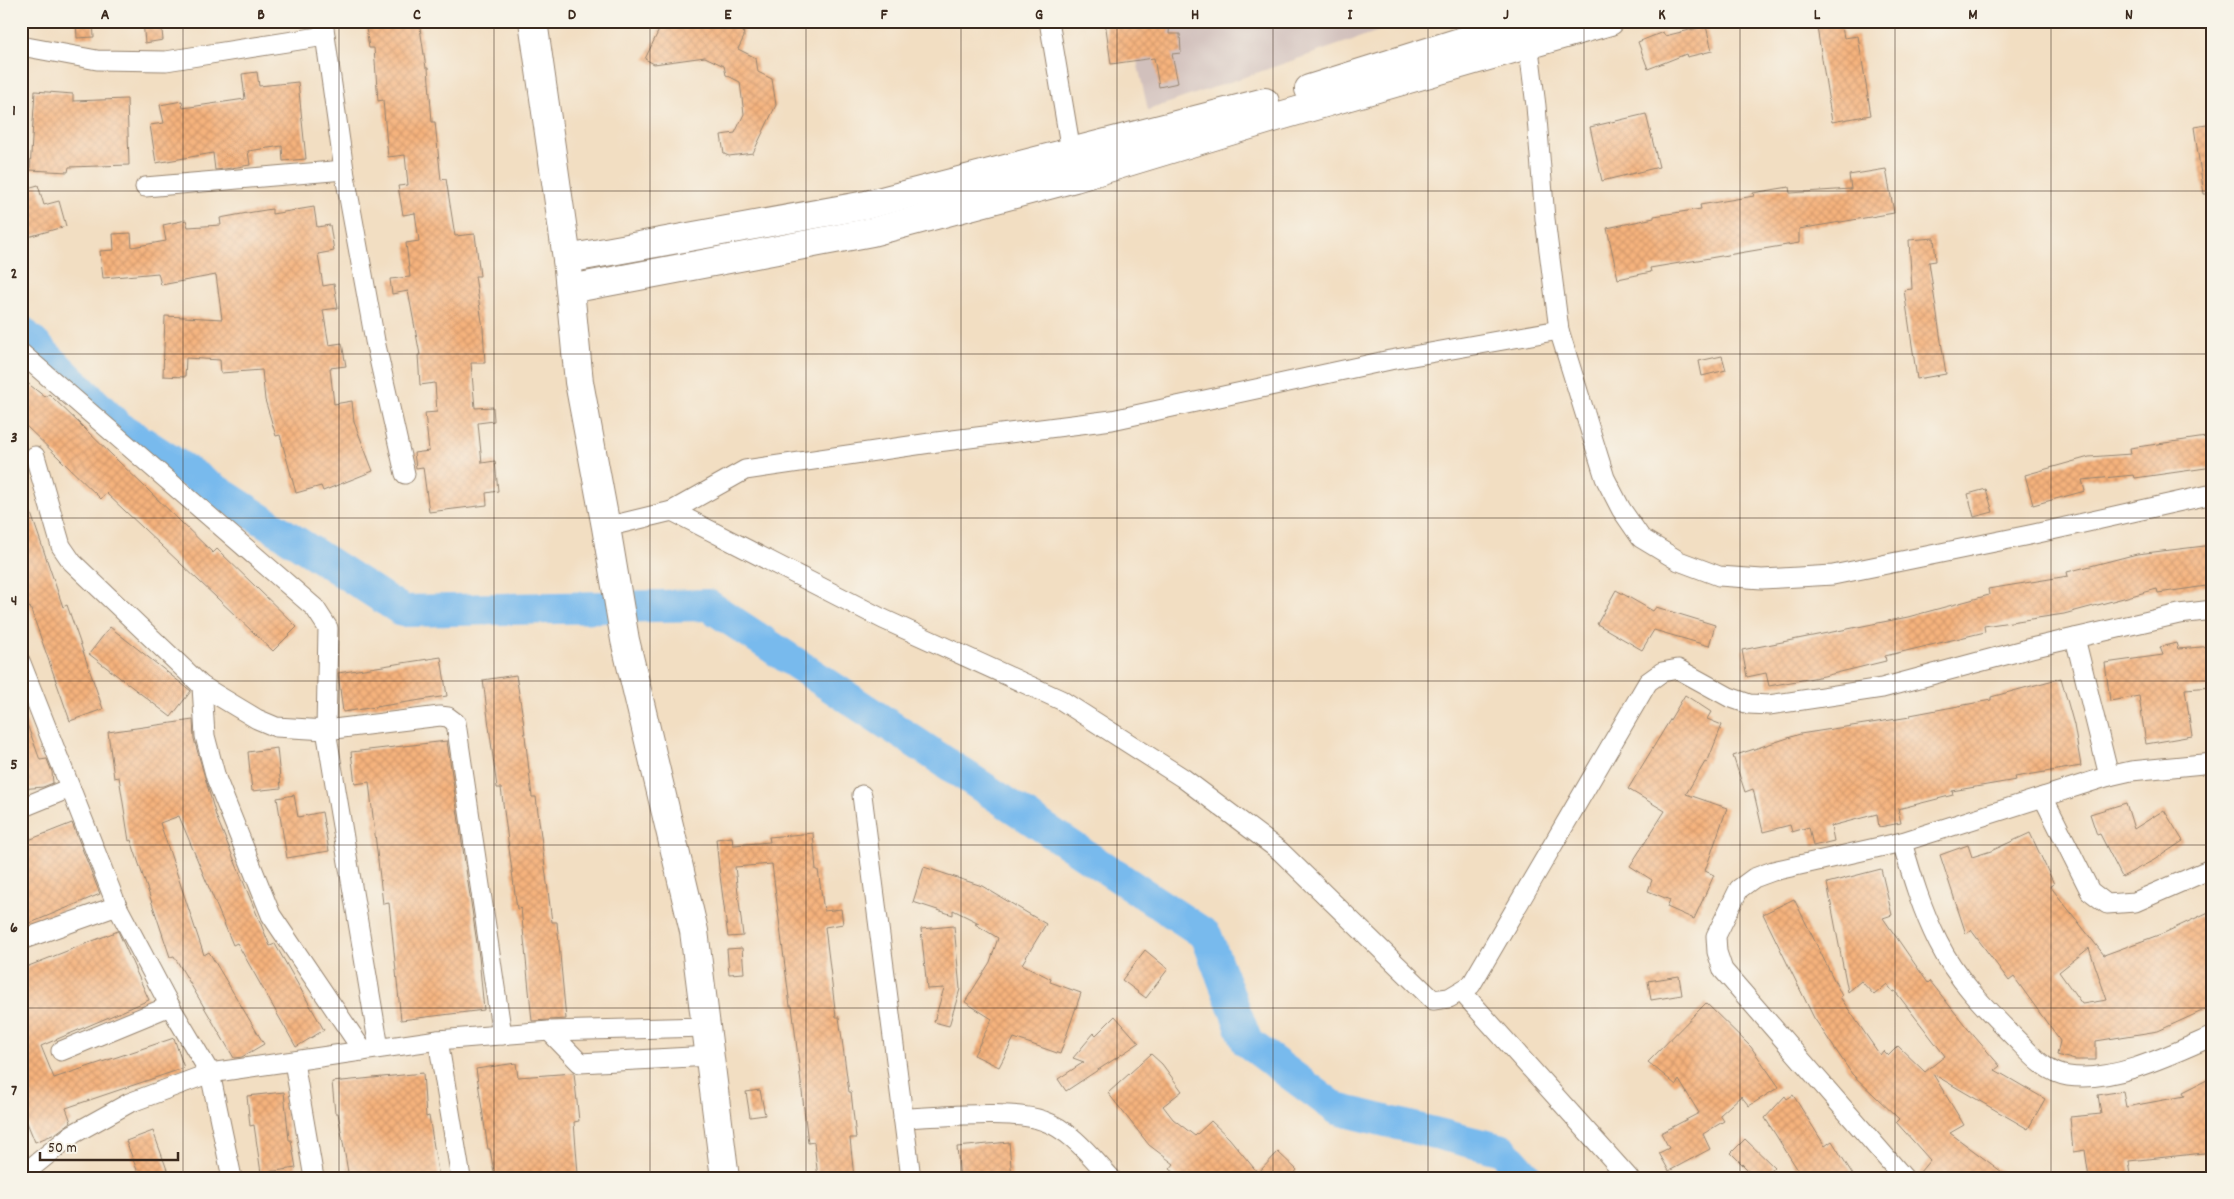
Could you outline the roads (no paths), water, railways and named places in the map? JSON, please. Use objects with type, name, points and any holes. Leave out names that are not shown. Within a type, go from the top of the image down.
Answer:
[{"type":"street","points":[[533,21],[567,259],[579,382],[621,619],[694,931],[725,1178]]},
{"type":"street","points":[[1049,21],[1073,166]]},
{"type":"street","points":[[570,289],[872,232],[1267,102],[1527,30],[1610,21]]},
{"type":"street","points":[[21,46],[97,60],[166,61],[324,29],[344,170],[375,341],[405,474]]},
{"type":"street","points":[[1527,30],[1559,330],[1605,478],[1621,509],[1641,538],[1679,561],[1719,576],[1762,578],[1834,575],[2034,534],[2213,494]]},
{"type":"street","points":[[567,259],[1073,166]]},
{"type":"street","points":[[145,187],[344,170]]},
{"type":"street","points":[[606,526],[672,511],[745,470],[937,442],[1112,420],[1390,360],[1559,330]]},
{"type":"street","points":[[21,353],[315,608],[323,617],[328,628],[326,730],[371,1049]]},
{"type":"street","points":[[35,456],[61,546],[65,553],[72,562],[202,686],[256,719],[276,727],[326,730],[440,716],[448,716],[456,723],[502,1035]]},
{"type":"street","points":[[672,511],[883,619],[1061,700],[1183,778],[1280,851],[1434,1000],[1449,998],[1471,985],[1648,682],[1662,672],[1678,669],[1729,697],[1749,704],[1769,704],[1882,688],[2075,638],[2179,614],[2213,610]]},
{"type":"street","points":[[2075,638],[2108,776]]},
{"type":"street","points":[[21,663],[117,906],[170,1006],[210,1073],[232,1178]]},
{"type":"street","points":[[202,686],[206,736],[216,778],[271,915],[371,1049]]},
{"type":"street","points":[[1904,1178],[1723,970],[1717,952],[1716,936],[1739,889],[1754,878],[1773,872],[1902,842],[2108,776],[2132,771],[2213,763]]},
{"type":"street","points":[[21,808],[70,788]]},
{"type":"street","points":[[862,795],[911,1178]]},
{"type":"street","points":[[2043,797],[2090,891],[2107,904],[2135,902],[2213,868]]},
{"type":"street","points":[[1902,842],[1917,895],[1935,936],[1960,977],[1992,1015],[2036,1060],[2052,1071],[2067,1076],[2105,1075],[2177,1052],[2213,1036]]},
{"type":"street","points":[[21,940],[117,906]]},
{"type":"street","points":[[1462,992],[1629,1178]]},
{"type":"street","points":[[61,1051],[170,1006]]},
{"type":"street","points":[[21,1176],[73,1134],[129,1103],[210,1073],[438,1040],[550,1031],[706,1026]]},
{"type":"street","points":[[550,1031],[580,1063],[710,1056]]},
{"type":"street","points":[[438,1040],[461,1178]]},
{"type":"street","points":[[294,1062],[314,1178]]},
{"type":"street","points":[[903,1118],[1019,1116],[1045,1121],[1070,1136],[1111,1178]]},
{"type":"waterway","points":[[21,331],[119,427],[403,611],[708,605],[1206,935],[1247,1042],[1337,1109],[1503,1150],[1528,1178]]}]
